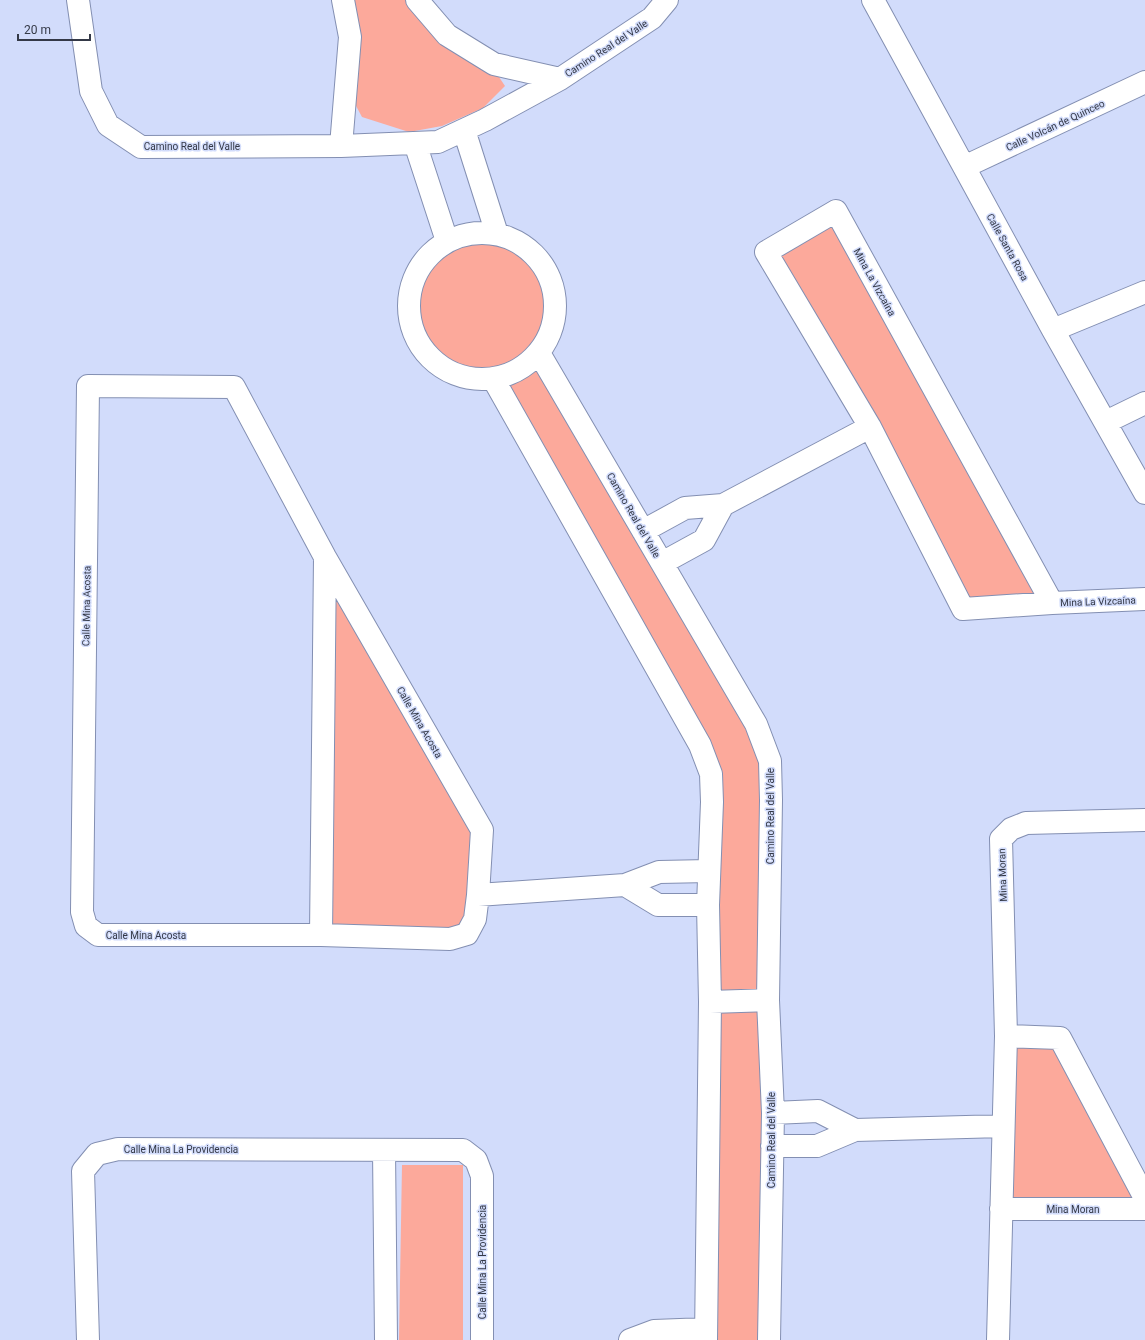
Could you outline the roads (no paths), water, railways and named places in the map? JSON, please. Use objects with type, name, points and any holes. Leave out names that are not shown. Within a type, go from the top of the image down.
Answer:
[{"type":"street","name":"Camino Real del Valle","points":[[78,0],[91,91],[108,125],[141,146],[341,146],[438,142],[484,120],[560,78],[652,18],[667,0]]},
{"type":"street","points":[[341,146],[350,37],[343,0]]},
{"type":"street","name":"Camino Real del Valle","points":[[417,0],[447,34],[494,64],[560,78]]},
{"type":"street","name":"Calle Santa Rosa","points":[[873,0],[1053,330],[1145,493]]},
{"type":"street","name":"Calle Volcán de Quinceo","points":[[964,167],[1145,82]]},
{"type":"street","points":[[464,130],[497,234]]},
{"type":"street","points":[[415,143],[447,241]]},
{"type":"street","name":"Mina La Vizcaína","points":[[1052,603],[836,211],[766,252],[870,427],[963,609],[1145,599]]},
{"type":"street","points":[[470,233],[497,234],[514,239],[532,251],[546,269],[554,290],[556,311],[554,319],[550,334],[539,353],[523,366],[494,380],[461,376],[442,367],[425,352],[414,334],[409,313],[410,291],[418,270],[431,253],[447,241],[470,233]]},
{"type":"street","points":[[1053,330],[1145,292]]},
{"type":"street","name":"Camino Real del Valle","points":[[539,353],[756,724],[770,762],[771,800],[768,1000],[773,1113],[769,1340]]},
{"type":"street","points":[[494,380],[700,745],[711,774],[712,802],[708,905],[710,1002],[706,1334],[654,1331],[630,1340]]},
{"type":"street","name":"Calle Mina Acosta","points":[[88,386],[234,387],[325,557],[482,830],[478,895],[475,919],[467,934],[450,939],[321,935],[98,935],[86,926],[82,912],[88,386]]},
{"type":"street","points":[[1106,422],[1145,403]]},
{"type":"street","points":[[643,531],[685,508],[723,505],[870,427]]},
{"type":"street","points":[[662,563],[704,540],[723,505]]},
{"type":"street","name":"Calle Mina Acosta","points":[[321,935],[325,557]]},
{"type":"street","name":"Mina Moran","points":[[998,1340],[1006,1036],[1001,839],[1012,829],[1026,823],[1145,820]]},
{"type":"street","points":[[478,895],[625,885],[658,872],[709,871]]},
{"type":"street","points":[[625,885],[658,905],[708,905]]},
{"type":"street","points":[[710,1002],[768,1000]]},
{"type":"street","points":[[1006,1036],[1060,1038],[1145,1198]]},
{"type":"street","points":[[773,1113],[818,1111],[854,1130]]},
{"type":"street","points":[[772,1146],[817,1146],[854,1130],[1003,1126]]},
{"type":"street","name":"Calle Mina La Providencia","points":[[88,1340],[83,1171],[97,1154],[118,1149],[463,1150],[476,1160],[482,1176],[482,1340]]},
{"type":"street","points":[[384,1150],[386,1340]]},
{"type":"street","name":"Mina Moran","points":[[1001,1209],[1145,1209]]}]
